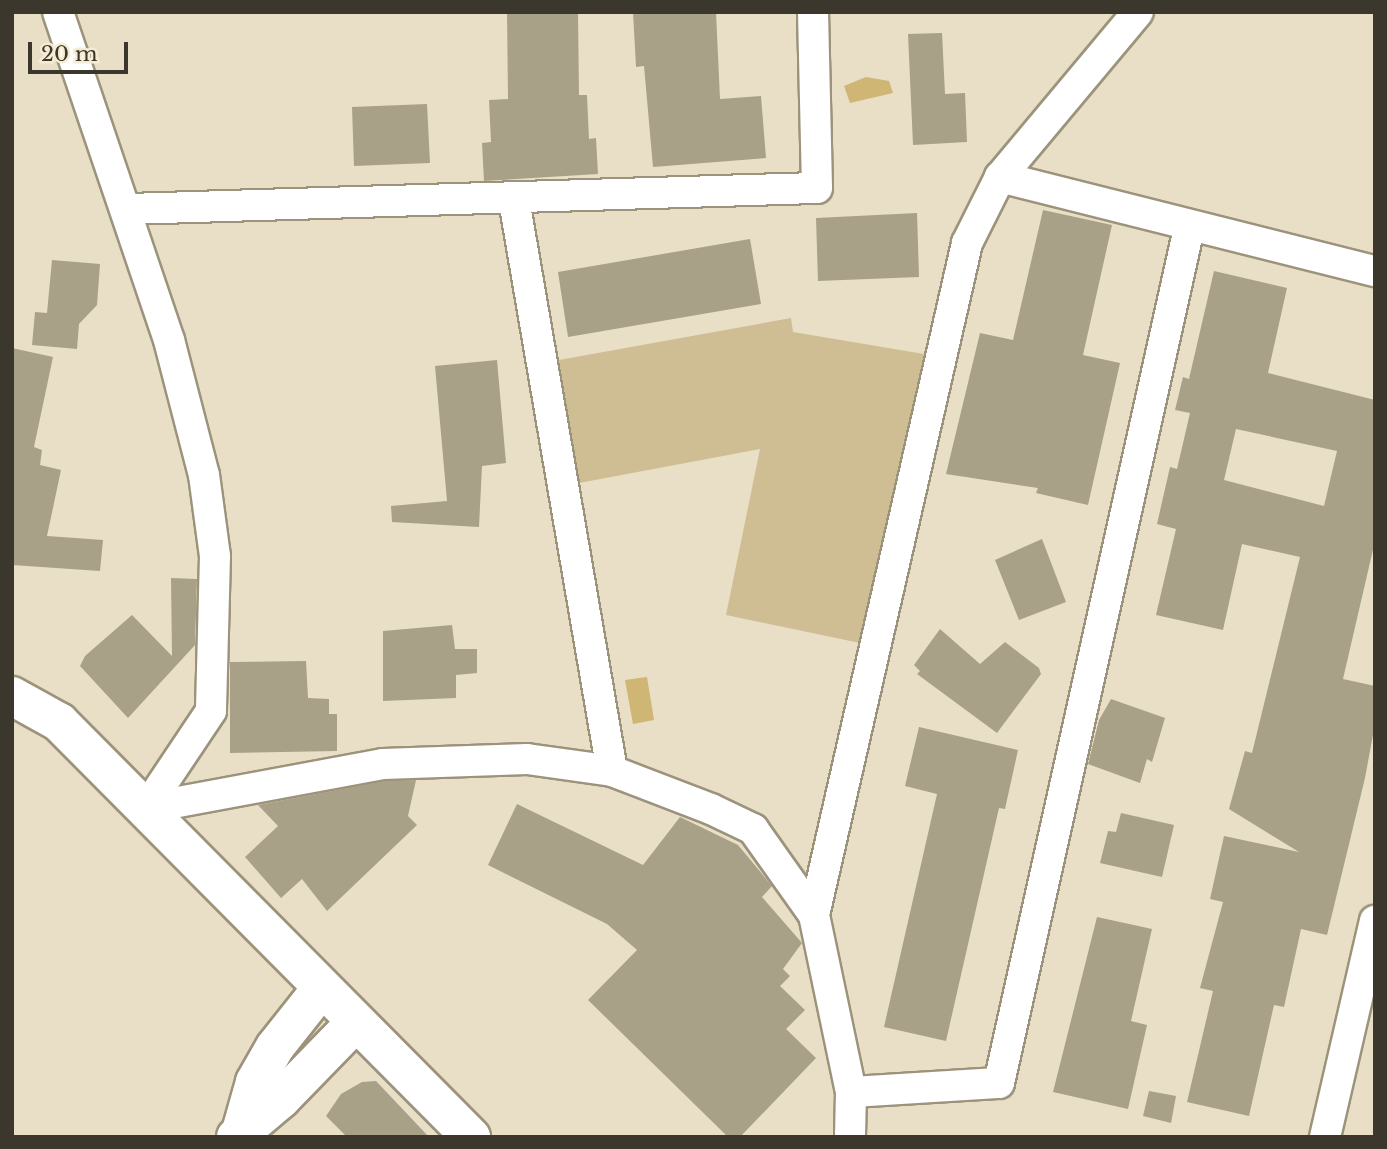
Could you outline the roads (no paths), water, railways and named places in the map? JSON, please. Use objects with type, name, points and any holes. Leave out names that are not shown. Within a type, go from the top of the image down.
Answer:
[{"type":"main road","points":[[12,695],[59,722],[321,989],[471,1137]]},
{"type":"main road","points":[[239,1132],[255,1082],[275,1047],[321,989]]},
{"type":"main road","points":[[239,1132],[281,1099],[355,1023]]},
{"type":"street","points":[[58,12],[128,209],[204,475],[215,556],[211,711],[146,808]]},
{"type":"street","points":[[128,209],[514,200],[817,188],[813,12]]},
{"type":"street","points":[[814,915],[967,243],[1000,177],[1138,12]]},
{"type":"street","points":[[1000,177],[1189,228],[1375,271]]},
{"type":"street","points":[[514,200],[612,771]]},
{"type":"street","points":[[851,1092],[999,1083],[1189,228]]},
{"type":"street","points":[[146,808],[383,764],[527,760],[612,771],[753,829],[814,915],[851,1092],[850,1137]]},
{"type":"street","points":[[1325,1137],[1375,921]]}]
